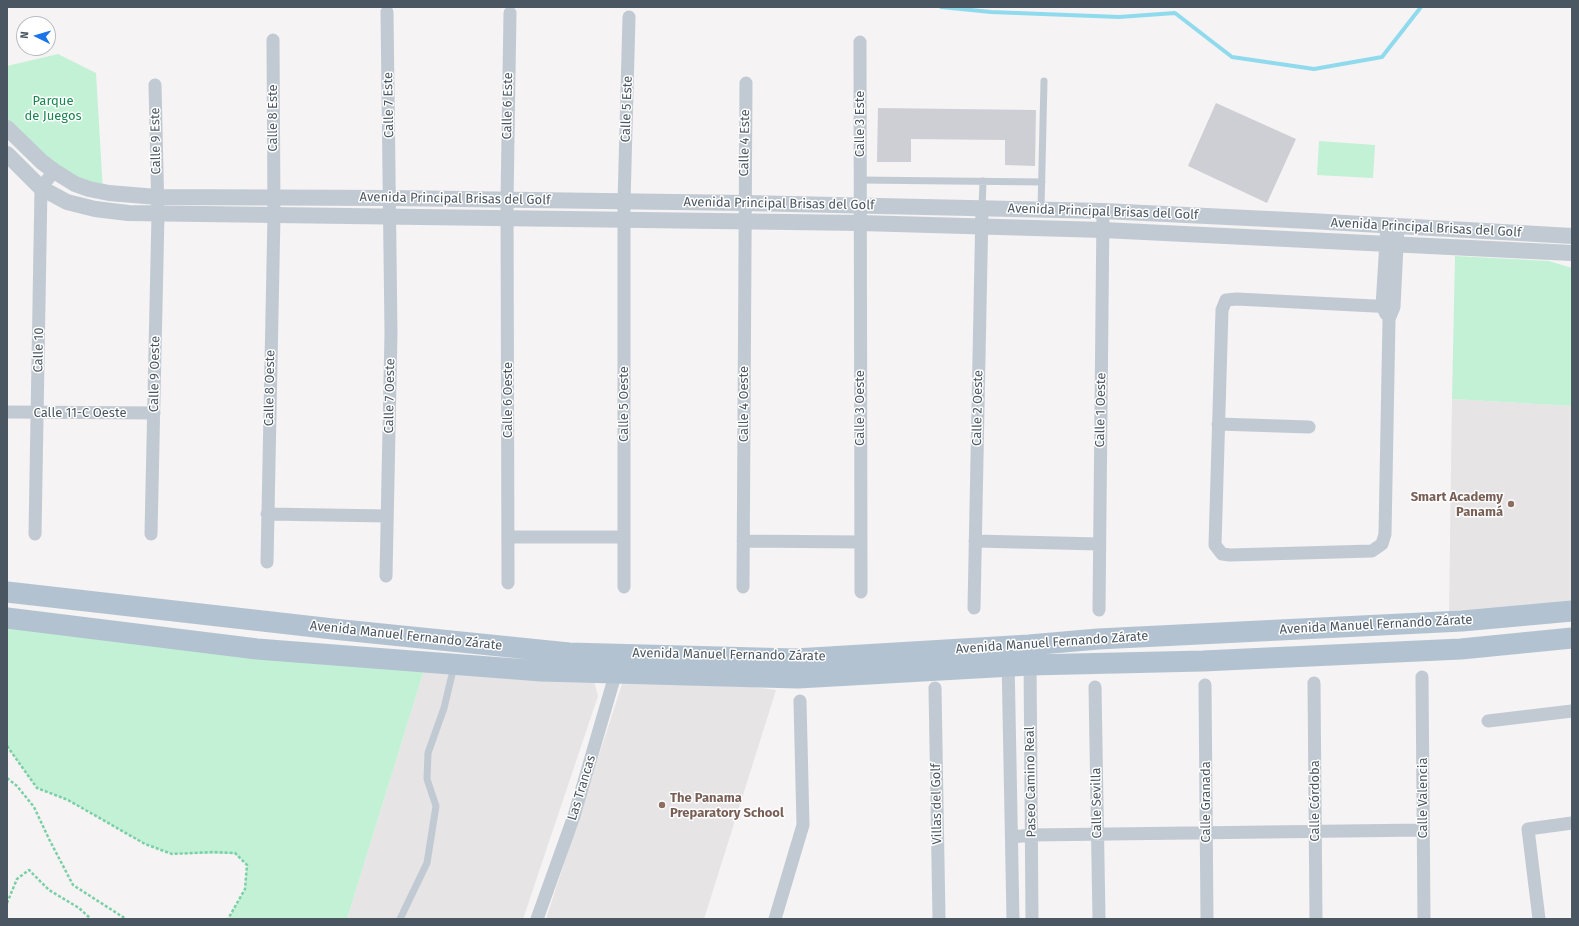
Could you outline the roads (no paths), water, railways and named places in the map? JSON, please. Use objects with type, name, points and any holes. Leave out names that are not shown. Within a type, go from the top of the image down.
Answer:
[{"type":"main road","name":"Avenida Manuel Fernando Zárate","points":[[7,592],[569,653],[616,663],[798,678],[1008,656],[1030,655],[1203,661],[1461,649],[1572,638]]},
{"type":"main road","name":"Avenida Manuel Fernando Zárate","points":[[1030,655],[1098,639],[1462,621],[1572,611]]},
{"type":"main road","name":"Avenida Manuel Fernando Zárate","points":[[7,618],[257,650],[541,671],[616,663]]},
{"type":"street","name":"Calle 7 Este","points":[[387,12],[390,216]]},
{"type":"street","name":"Calle 6 Este","points":[[507,218],[510,13]]},
{"type":"street","name":"Calle 5 Este","points":[[624,220],[629,17]]},
{"type":"street","name":"Calle 8 Este","points":[[273,40],[274,214]]},
{"type":"street","name":"Calle 3 Este","points":[[860,42],[860,205]]},
{"type":"street","name":"Calle 4 Este","points":[[745,222],[746,83]]},
{"type":"street","name":"Calle 9 Este","points":[[155,85],[158,214]]},
{"type":"street","name":"Avenida Principal Brisas del Golf","points":[[7,128],[54,172],[75,184],[109,194],[157,197],[390,198],[745,203],[1103,211],[1393,225],[1572,236]]},
{"type":"street","name":"Avenida Principal Brisas del Golf","points":[[7,154],[42,188],[67,202],[95,209],[128,213],[274,214],[982,226],[1392,243],[1572,253]]},
{"type":"street","points":[[42,188],[54,172]]},
{"type":"street","name":"Calle 10","points":[[35,534],[42,188]]},
{"type":"street","name":"Calle 3 Oeste","points":[[860,205],[861,592]]},
{"type":"street","name":"Calle 2 Oeste","points":[[974,608],[982,208]]},
{"type":"street","name":"Calle 1 Oeste","points":[[1099,610],[1103,211]]},
{"type":"street","name":"Calle 9 Oeste","points":[[151,534],[158,214]]},
{"type":"street","name":"Calle 8 Oeste","points":[[267,562],[274,214]]},
{"type":"street","name":"Calle 7 Oeste","points":[[386,576],[391,333],[390,216]]},
{"type":"street","name":"Calle 6 Oeste","points":[[507,218],[508,583]]},
{"type":"street","name":"Calle 5 Oeste","points":[[624,220],[624,587]]},
{"type":"street","name":"Calle 4 Oeste","points":[[743,587],[745,222]]},
{"type":"street","points":[[1388,306],[1237,299],[1226,300],[1222,310],[1215,545],[1222,554],[1230,555],[1372,550],[1382,544],[1385,534],[1388,306],[1393,225]]},
{"type":"street","name":"Calle 11-C Oeste","points":[[7,412],[154,413]]},
{"type":"street","points":[[1218,424],[1309,427]]},
{"type":"street","points":[[267,514],[387,516]]},
{"type":"street","points":[[508,537],[624,537]]},
{"type":"street","points":[[743,541],[860,542]]},
{"type":"street","points":[[975,541],[1100,544]]},
{"type":"street","name":"Paseo Camino Real","points":[[1030,655],[1032,919]]},
{"type":"street","name":"Paseo Camino Real","points":[[1008,656],[1013,919]]},
{"type":"street","name":"Las Trancas","points":[[537,919],[574,816],[616,663]]},
{"type":"street","name":"Calle Valencia","points":[[1422,677],[1424,919]]},
{"type":"street","name":"Calle Córdoba","points":[[1314,683],[1316,919]]},
{"type":"street","name":"Calle Granada","points":[[1205,685],[1207,919]]},
{"type":"street","name":"Calle Sevilla","points":[[1095,687],[1099,919]]},
{"type":"street","name":"Villas del Golf","points":[[935,688],[939,919]]},
{"type":"street","points":[[775,919],[803,825],[800,701]]},
{"type":"street","points":[[1488,721],[1572,711]]},
{"type":"street","points":[[1539,919],[1528,829],[1572,823]]},
{"type":"street","points":[[1012,837],[1032,835],[1206,834],[1423,830]]},
{"type":"lane","points":[[1041,210],[1044,81]]},
{"type":"lane","points":[[860,180],[1042,182]]},
{"type":"lane","points":[[982,208],[983,181]]},
{"type":"lane","points":[[400,919],[428,863],[436,806],[427,779],[428,752],[444,708],[454,664]]},
{"type":"waterway","points":[[941,7],[991,12],[1119,17],[1175,13],[1232,57],[1314,69],[1382,57],[1421,7]]},
{"type":"place","name":"Smart Academy Panamá","points":[[1511,504]]},
{"type":"place","name":"The Panama Preparatory School","points":[[662,805]]},
{"type":"park label","name":"Parque de Juegos","points":[[53,108]]}]
